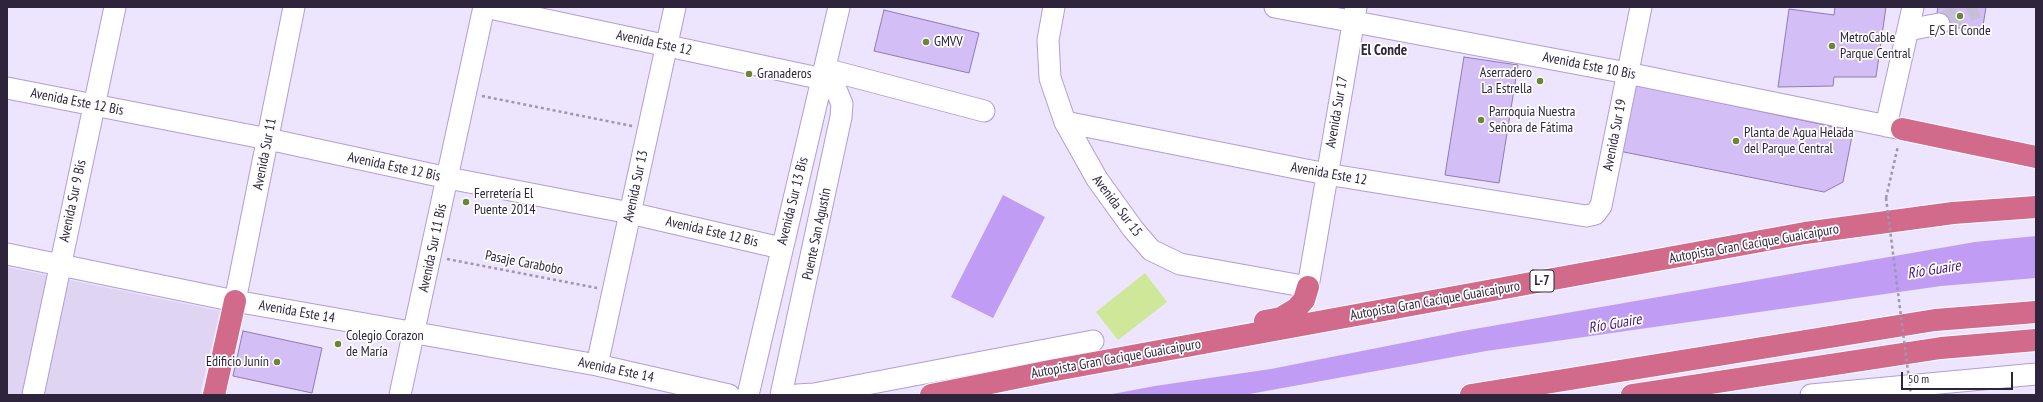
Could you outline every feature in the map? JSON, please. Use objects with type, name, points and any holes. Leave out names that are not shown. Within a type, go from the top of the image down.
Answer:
[{"type":"highway","points":[[1894,127],[2036,157]]},
{"type":"highway","name":"Autopista Gran Cacique Guaicaipuro","points":[[931,395],[1050,371],[1805,234],[1954,213],[2036,207]]},
{"type":"highway","points":[[1050,371],[1208,333],[1281,318],[1296,309],[1304,300],[1308,287]]},
{"type":"highway","points":[[214,395],[235,301]]},
{"type":"highway","points":[[1471,395],[1935,320],[2036,312]]},
{"type":"highway","points":[[1632,395],[1941,348],[2036,340]]},
{"type":"highway","points":[[1706,395],[1796,370]]},
{"type":"street","name":"Avenida Sur 9 Bis","points":[[33,395],[115,7]]},
{"type":"street","name":"Avenida Sur 11","points":[[235,301],[294,7]]},
{"type":"street","name":"Avenida Este 12","points":[[485,7],[667,45],[824,74],[984,112]]},
{"type":"street","name":"Avenida Sur 11 Bis","points":[[400,395],[485,7]]},
{"type":"street","name":"Avenida Sur 13","points":[[597,365],[675,7]]},
{"type":"street","name":"Avenida Sur 13 Bis","points":[[748,395],[781,248],[839,7]]},
{"type":"street","name":"Avenida Sur 15","points":[[1054,7],[1048,40],[1050,78],[1065,122],[1096,179],[1133,229],[1151,250],[1180,264],[1308,287]]},
{"type":"street","name":"Avenida Este 10 Bis","points":[[1275,7],[1354,14],[1627,73],[1894,127]]},
{"type":"street","name":"Avenida Sur 19","points":[[1595,214],[1601,206],[1641,7]]},
{"type":"street","points":[[1894,127],[1908,30],[1913,7]]},
{"type":"street","name":"Avenida Sur 17","points":[[1308,287],[1354,14]]},
{"type":"street","points":[[1908,30],[1939,24]]},
{"type":"street","name":"Puente San Agustín","points":[[781,395],[838,134],[842,104],[835,87],[824,74]]},
{"type":"street","name":"Avenida Este 12 Bis","points":[[7,88],[268,139],[448,178],[630,213],[781,248]]},
{"type":"street","name":"Avenida Este 12","points":[[1065,122],[1326,174],[1586,216],[1595,214]]},
{"type":"street","name":"Avenida Este 14","points":[[7,254],[235,301],[597,365],[729,395]]},
{"type":"street","points":[[797,395],[822,392],[1093,341]]},
{"type":"street","points":[[1811,395],[2030,375]]},
{"type":"path","points":[[467,93],[648,130]]},
{"type":"path","points":[[1894,127],[1886,198],[1911,395]]},
{"type":"path","name":"Pasaje Carabobo","points":[[431,255],[612,291]]},
{"type":"shaded area","points":[[7,267],[220,311],[200,395],[7,395]]},
{"type":"green space","points":[[1145,273],[1167,302],[1118,340],[1096,312]]},
{"type":"water","points":[[1003,195],[1045,217],[993,318],[951,297]]},
{"type":"water","name":"Río Guaire","points":[[2036,236],[2036,278],[1941,286],[1486,351],[1244,395],[1107,395],[1155,386],[1271,369],[1463,331],[1975,242]]},
{"type":"building","name":"MetroCable Parque Central","points":[[1835,7],[1886,7],[1876,77],[1834,77],[1833,86],[1778,87],[1789,9],[1834,15]]},
{"type":"building","points":[[1938,7],[1986,7],[1982,32],[1935,24]]},
{"type":"building","name":"GMVV","points":[[884,10],[979,33],[969,73],[874,51]]},
{"type":"building","name":"Parroquia Nuestra Señora de Fátima","points":[[1464,57],[1518,65],[1499,183],[1445,175]]},
{"type":"building","name":"Planta de Agua Helada del Parque Central","points":[[1632,84],[1853,131],[1843,182],[1824,192],[1619,151]]},
{"type":"building","name":"Edificio Junín","points":[[243,331],[322,348],[312,393],[233,376]]},
{"type":"tunnel","points":[[1939,24],[1977,7]]},
{"type":"place","name":"E/S El Conde","points":[[1960,16]]},
{"type":"place","name":"GMVV","points":[[926,42]]},
{"type":"place","name":"MetroCable Parque Central","points":[[1832,46]]},
{"type":"place","name":"Granaderos","points":[[749,74]]},
{"type":"place","name":"Aserradero La Estrella","points":[[1540,81]]},
{"type":"place","name":"Parroquia Nuestra Señora de Fátima","points":[[1481,120]]},
{"type":"place","name":"Planta de Agua Helada del Parque Central","points":[[1736,141]]},
{"type":"place","name":"Ferretería El Puente 2014","points":[[466,202]]},
{"type":"place","name":"Colegio Corazon de María","points":[[338,344]]},
{"type":"place","name":"Edificio Junín","points":[[277,362]]},
{"type":"district","name":"El Conde","points":[[1384,51]]}]
